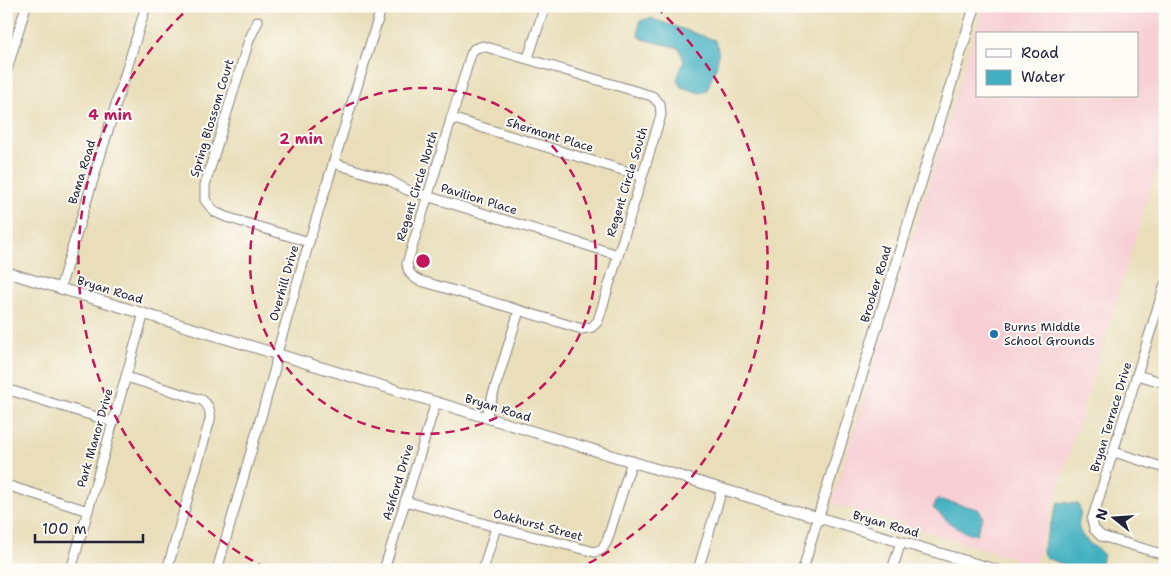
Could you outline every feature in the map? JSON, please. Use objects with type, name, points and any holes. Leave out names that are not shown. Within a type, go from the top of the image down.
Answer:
[{"type":"street","points":[[6,74],[26,6]]},
{"type":"street","name":"Bama Road","points":[[60,288],[146,6]]},
{"type":"street","name":"Overhill Drive","points":[[217,570],[275,368],[276,353],[382,6]]},
{"type":"street","points":[[528,58],[544,6]]},
{"type":"street","name":"Brooker Road","points":[[803,570],[975,6]]},
{"type":"street","name":"Spring Blossom Court","points":[[258,21],[249,40],[205,185],[204,200],[215,212],[226,217],[309,242]]},
{"type":"street","name":"Regent Circle North","points":[[519,310],[418,280],[410,274],[407,264],[470,54],[474,49],[484,46],[528,58]]},
{"type":"street","name":"Regent Circle South","points":[[519,310],[582,329],[592,327],[598,321],[661,115],[660,104],[652,96],[528,58]]},
{"type":"street","name":"Shermont Place","points":[[451,118],[642,176]]},
{"type":"street","name":"Pavilion Place","points":[[333,163],[389,180],[407,190],[618,255]]},
{"type":"street","name":"Bryan Road","points":[[6,272],[982,568],[996,570]]},
{"type":"street","name":"Bryan Terrace Drive","points":[[1165,284],[1163,297],[1092,520],[1094,529],[1101,536],[1165,555]]},
{"type":"street","points":[[486,417],[519,310]]},
{"type":"street","name":"Park Manor Drive","points":[[71,570],[144,313]]},
{"type":"street","points":[[1137,375],[1165,383]]},
{"type":"street","points":[[126,377],[202,400],[207,404],[210,412],[210,420],[167,570]]},
{"type":"street","points":[[6,389],[113,422]]},
{"type":"street","name":"Ashford Drive","points":[[384,570],[436,402]]},
{"type":"street","points":[[1114,452],[1165,468]]},
{"type":"street","name":"Oakhurst Street","points":[[405,501],[589,552],[599,551],[607,541],[632,461]]},
{"type":"street","points":[[6,486],[88,511]]},
{"type":"street","points":[[698,570],[722,489]]},
{"type":"street","points":[[483,570],[496,527]]},
{"type":"street","points":[[892,570],[900,542]]},
{"type":"shaded area","name":"Burns Middle School Grounds","points":[[983,6],[1165,6],[1165,166],[1158,164],[1035,565],[832,503]]},
{"type":"water","points":[[650,18],[715,40],[718,59],[707,90],[700,93],[681,87],[677,79],[684,61],[679,48],[643,39],[638,35],[640,21]]},
{"type":"water","points":[[937,499],[978,509],[983,516],[976,535],[958,528],[933,508]]},
{"type":"water","points":[[1058,502],[1078,504],[1081,533],[1086,540],[1104,555],[1098,570],[1080,570],[1046,558],[1042,550]]},
{"type":"place","name":"Burns Middle School Grounds","points":[[994,334]]}]
